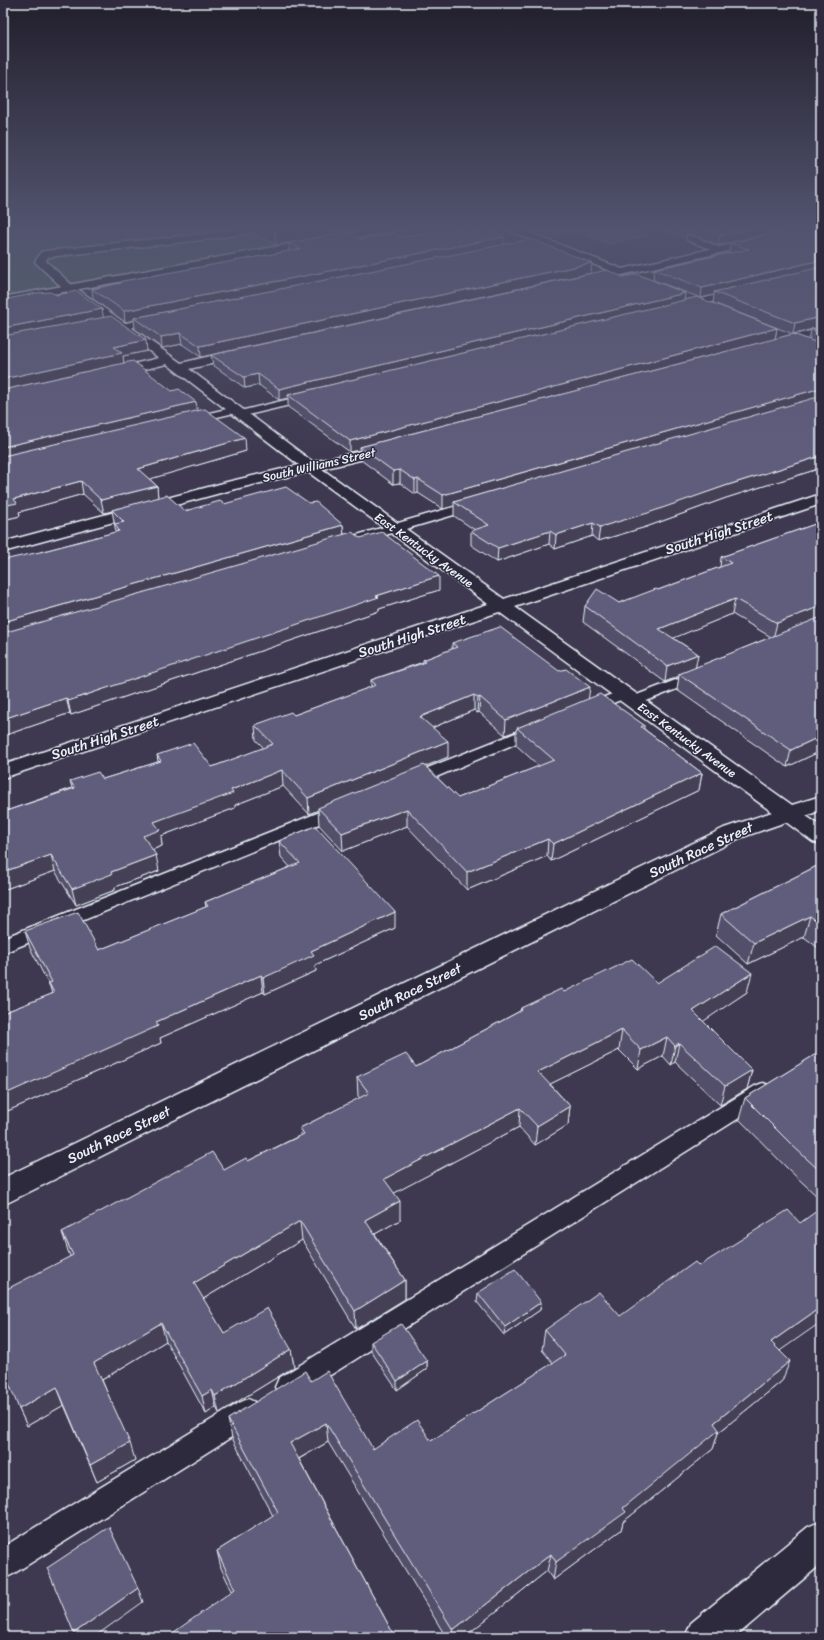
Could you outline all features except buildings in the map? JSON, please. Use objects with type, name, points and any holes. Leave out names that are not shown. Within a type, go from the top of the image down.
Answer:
[{"type":"street","name":"East Kentucky Avenue","points":[[86,303],[112,324],[174,363],[310,467],[821,836]]},
{"type":"street","points":[[699,303],[712,308]]},
{"type":"street","points":[[763,348],[821,332]]},
{"type":"street","points":[[779,334],[807,346]]},
{"type":"street","points":[[101,375],[250,352]]},
{"type":"street","name":"South Williams Street","points":[[3,547],[232,485],[402,445]]},
{"type":"street","name":"South High Street","points":[[3,772],[821,499]]},
{"type":"street","name":"South Race Street","points":[[3,1192],[732,833],[821,803]]},
{"type":"street","points":[[705,1637],[821,1540]]},
{"type":"lane","points":[[675,308],[696,303]]},
{"type":"lane","points":[[112,324],[168,317]]},
{"type":"lane","points":[[181,423],[323,394]]},
{"type":"lane","points":[[325,548],[485,501]]},
{"type":"lane","points":[[572,715],[628,698],[713,669]]},
{"type":"lane","points":[[394,787],[550,724]]},
{"type":"lane","points":[[3,946],[358,802]]},
{"type":"lane","points":[[3,1564],[780,1081]]}]
